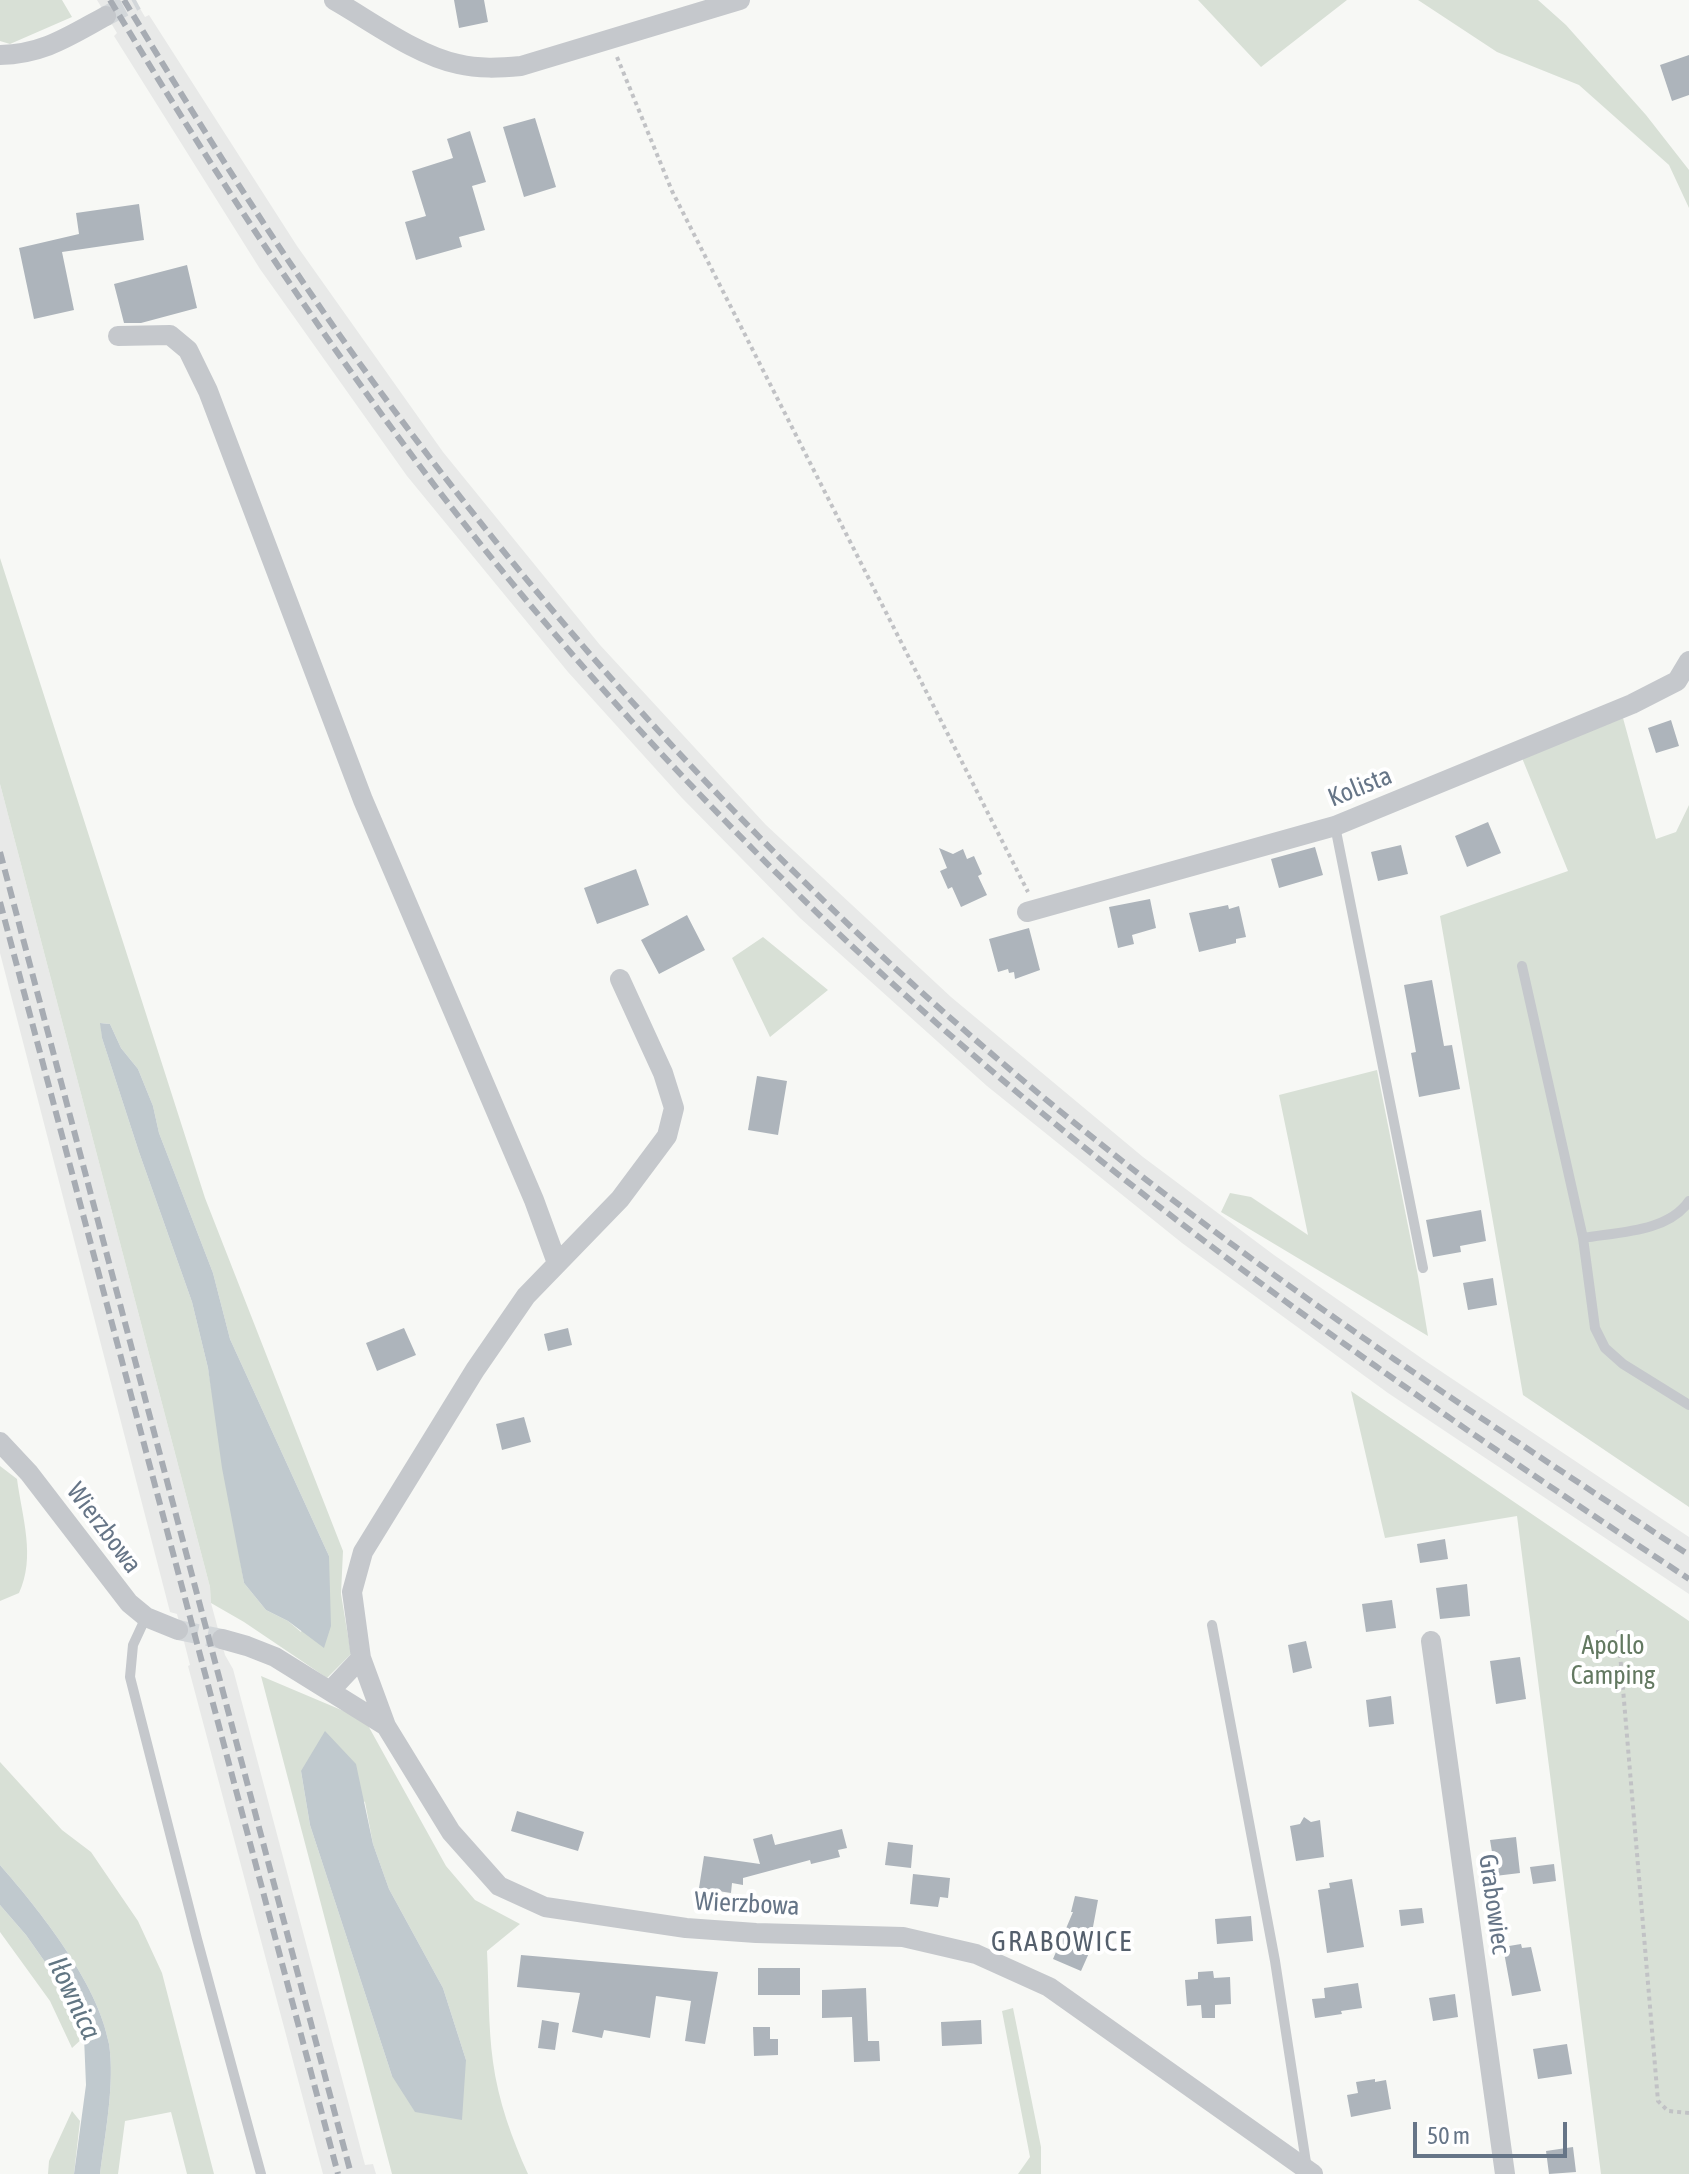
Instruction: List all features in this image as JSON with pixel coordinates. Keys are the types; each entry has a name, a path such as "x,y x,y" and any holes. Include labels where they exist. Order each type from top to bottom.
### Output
{"street":[{"path":"334,0 415,47 454,64 477,67 521,66 740,0"},
{"path":"0,55 25,54 51,45 106,16"},
{"path":"118,336 170,335 188,350 208,391 363,800 534,1200 557,1263"},
{"name":"Kolista","path":"1032,911 1335,826 1632,704 1677,681 1689,661"},
{"path":"386,1726 361,1658 352,1592 363,1552 475,1370 526,1296 620,1199 667,1136 674,1108 663,1073 620,979"},
{"name":"Wierzbowa","path":"0,1442 29,1473 129,1603 146,1617 178,1630"},
{"name":"Wierzbowa","path":"222,1639 275,1657 386,1726 451,1832 499,1886 545,1907 686,1928 903,1937 976,1954 1049,1987 1310,2172"},
{"name":"Grabowiec","path":"1431,1641 1505,2174"},
{"path":"330,1691 361,1658"}],"lane":[{"path":"1335,826 1423,1268"},
{"path":"1522,966 1583,1238 1595,1328 1605,1348 1623,1364 1689,1405"},
{"path":"1583,1238 1646,1227 1680,1215 1689,1201"},
{"path":"146,1617 133,1645 130,1677 261,2174"},
{"path":"1212,1625 1275,1961 1310,2172"}],"path":[{"path":"610,40 672,191 1032,911"},
{"path":"1618,1630 1658,2101 1668,2111 1689,2113"}],"shaded area":[{"path":"97,0 135,0 145,17 149,15 297,246 443,452 600,645 766,825 951,997 1143,1157 1274,1255 1427,1362 1689,1537 1689,1594 1388,1393 1182,1243 987,1086 800,918 682,798 568,672 407,476 260,269 114,36 117,33"},
{"path":"0,784 210,1587 211,1603 225,1655 233,1669 365,2165 373,2164 376,2174 323,2174 188,1666 177,1614 170,1612 0,953"}],"green space":[{"path":"0,0 62,0 72,17 10,44 0,41"},
{"path":"1198,0 1347,0 1261,67"},
{"path":"1418,0 1538,0 1566,25 1646,115 1689,170 1689,208 1669,165 1579,85 1497,52"},
{"path":"0,558 205,1198 343,1551 341,1594 351,1654 327,1678 211,1603 210,1587 0,784","holes":["101,1023 110,1024 121,1048 138,1069 153,1106 159,1133 213,1273 230,1339 329,1556 301,1632 266,1610 244,1583 208,1368 192,1302 102,1038"]},
{"path":"1623,718 1656,839 1676,832 1689,805 1689,1507 1523,1395 1440,916 1568,871 1522,758"},
{"path":"763,937 828,990 770,1037 732,958"},
{"path":"1377,1070 1428,1336 1221,1212 1230,1193 1251,1197 1308,1235 1279,1095"},
{"name":"Apollo Camping","path":"1351,1391 1689,1621 1689,2174 1601,2174 1517,1516 1385,1538"},
{"path":"0,1466 17,1479 27,1565 19,1593 0,1601"},
{"path":"261,1676 365,1720 446,1866 475,1900 520,1924 487,1951 495,2076 506,2119 528,2174 392,2174","holes":["301,1771 365,1802 373,1844 389,1889 443,1988 466,2060 392,2076 310,1825"]},
{"path":"0,1762 62,1830 91,1852 138,1921 162,1973 214,2174 187,2174 171,2112 125,2121 118,2174 100,2174 110,2092 109,2044 103,2021 80,1973 49,1926 0,1865"},
{"path":"0,1905 57,1979 84,2037 72,2048 50,2001 0,1932"},
{"path":"1013,2008 1041,2147 1041,2174 1018,2174 1030,2157 1002,2011"},
{"path":"72,2111 80,2121 74,2174 48,2174 49,2161"}],"water":[{"path":"100,1023 110,1024 121,1048 138,1069 213,1273 230,1339 329,1556 331,1626 324,1648 288,1621 266,1610 244,1583 222,1468 208,1368 192,1302 139,1152 102,1038"},
{"path":"325,1731 356,1764 373,1844 389,1889 443,1988 466,2060 462,2120 415,2112 392,2076 310,1825 301,1771"},
{"name":"Iłownica","path":"0,1865 65,1949 103,2021 109,2044 111,2075 100,2174 74,2174 86,2085 84,2037 57,1979 0,1905"}],"building":[{"path":"454,0 484,0 488,22 459,28"},
{"path":"1689,55 1689,95 1672,101 1660,65"},
{"path":"535,118 556,187 524,197 503,127"},
{"path":"470,131 486,182 472,186 485,230 459,237 462,247 416,260 405,222 426,216 412,171 453,158 447,139"},
{"path":"139,204 144,240 62,252 74,310 34,319 19,248 79,234 76,213"},
{"path":"187,265 197,308 141,323 124,323 114,284"},
{"path":"1671,720 1679,746 1656,753 1648,728"},
{"path":"1488,822 1501,853 1467,867 1455,836"},
{"path":"1401,845 1408,874 1378,881 1371,852"},
{"path":"1315,847 1323,875 1279,888 1271,859"},
{"path":"939,848 953,854 963,849 967,859 974,856 982,874 978,876 987,895 961,907 940,871 947,868"},
{"path":"636,869 649,905 597,924 584,888"},
{"path":"1150,899 1156,928 1132,935 1134,944 1118,948 1109,907"},
{"path":"1228,905 1229,909 1239,906 1246,937 1236,939 1236,943 1199,952 1189,913"},
{"path":"687,915 705,950 659,974 641,940"},
{"path":"1029,928 1040,970 1015,979 1014,972 1009,973 1008,969 998,972 989,939"},
{"path":"1432,980 1444,1046 1452,1045 1460,1089 1419,1097 1411,1053 1416,1052 1404,985"},
{"path":"757,1076 787,1081 778,1135 748,1130"},
{"path":"1481,1210 1486,1241 1460,1246 1461,1252 1433,1257 1426,1220"},
{"path":"1493,1278 1497,1305 1468,1310 1463,1283"},
{"path":"404,1328 416,1355 377,1371 366,1343"},
{"path":"568,1328 572,1345 548,1351 544,1334"},
{"path":"524,1417 531,1442 502,1450 496,1424"},
{"path":"1445,1539 1448,1559 1420,1563 1417,1544"},
{"path":"1467,1584 1470,1616 1440,1619 1436,1588"},
{"path":"1392,1600 1396,1628 1366,1632 1362,1604"},
{"path":"1306,1641 1312,1668 1293,1673 1288,1645"},
{"path":"1520,1657 1526,1699 1496,1704 1490,1661"},
{"path":"1391,1696 1394,1724 1369,1727 1366,1700"},
{"path":"517,1811 584,1832 578,1851 511,1831"},
{"path":"1304,1817 1311,1822 1320,1820 1324,1857 1296,1861 1290,1826 1300,1824"},
{"path":"842,1829 847,1848 838,1850 840,1857 811,1864 810,1860 743,1878 743,1885 732,1883 731,1893 699,1888 704,1856 760,1864 753,1839 772,1834 775,1845"},
{"path":"1516,1837 1520,1873 1495,1876 1489,1856 1492,1852 1490,1840"},
{"path":"888,1842 913,1845 911,1868 885,1865"},
{"path":"1554,1864 1556,1881 1533,1884 1530,1867"},
{"path":"913,1874 950,1878 948,1898 940,1897 938,1907 910,1904"},
{"path":"1352,1879 1364,1947 1327,1953 1318,1890 1330,1888 1329,1883"},
{"path":"1075,1896 1098,1900 1090,1943 1093,1944 1081,1971 1053,1959 1073,1912"},
{"path":"1422,1908 1424,1923 1401,1926 1399,1910"},
{"path":"1251,1916 1253,1941 1217,1944 1215,1919"},
{"path":"1521,1944 1522,1948 1531,1947 1541,1991 1512,1996 1503,1947"},
{"path":"521,1955 718,1972 705,2044 685,2041 691,2001 656,1996 650,2038 604,2030 602,2038 572,2032 580,1993 517,1987"},
{"path":"758,1968 800,1968 800,1995 758,1995"},
{"path":"1213,1971 1214,1978 1230,1977 1231,2004 1215,2005 1215,2018 1202,2018 1201,2005 1187,2006 1185,1980 1198,1979 1198,1972"},
{"path":"1358,1983 1362,2008 1315,2018 1312,1999 1325,1998 1324,1988"},
{"path":"866,1988 868,2041 879,2041 880,2061 854,2062 852,2017 822,2018 822,1990"},
{"path":"1455,1994 1458,2017 1433,2021 1429,1998"},
{"path":"542,2020 559,2023 555,2050 538,2048"},
{"path":"981,2020 982,2044 942,2046 941,2022"},
{"path":"753,2027 770,2027 770,2039 778,2039 778,2055 754,2056"},
{"path":"1567,2044 1572,2074 1538,2079 1533,2049"},
{"path":"1375,2079 1375,2082 1386,2080 1391,2109 1351,2117 1347,2095 1358,2093 1356,2082"},
{"path":"1573,2147 1576,2172 1549,2174 1546,2151"}],"tunnel":[{"path":"106,16 136,0"},
{"path":"178,1630 222,1639"}],"railway":[{"path":"110,0 267,249 350,371 438,490 570,652 759,855 910,999 1014,1090 1122,1178 1232,1262 1458,1424 1689,1579"},
{"path":"124,0 314,298 457,493 617,685 788,866 971,1036 1141,1175 1372,1344 1689,1555"},
{"path":"0,852 351,2174"},
{"path":"0,902 338,2174"}],"district":[{"name":"GRABOWICE","path":"1062,1942"}]}
